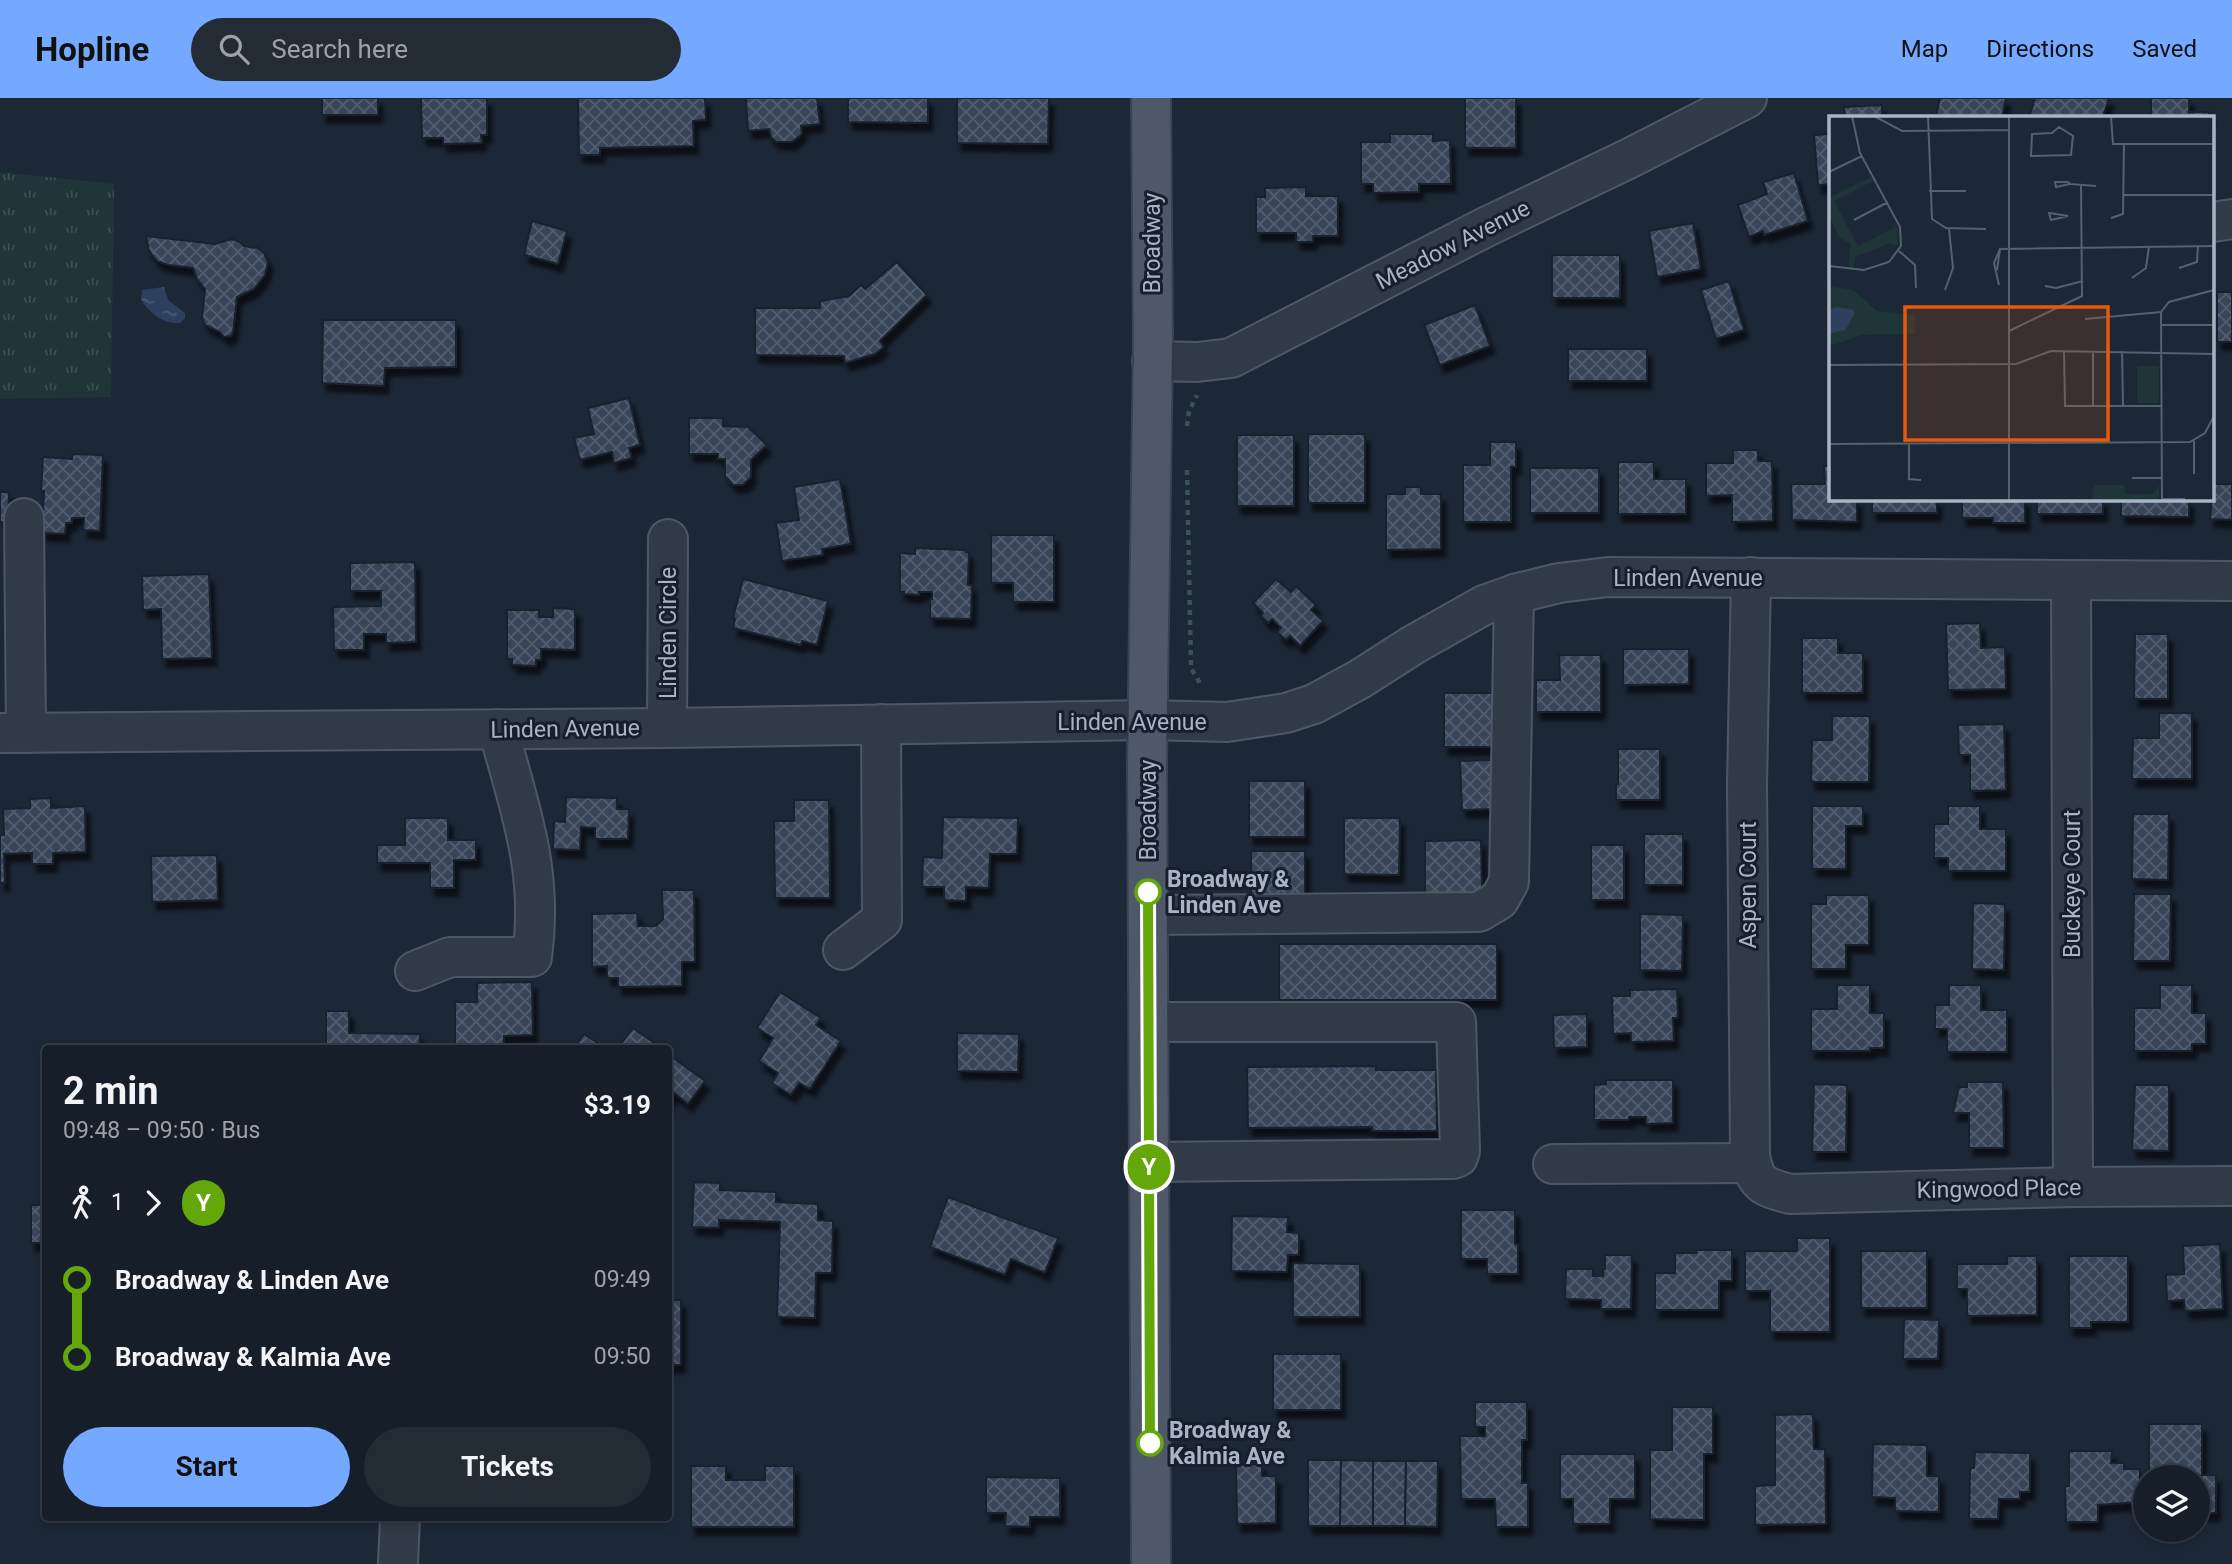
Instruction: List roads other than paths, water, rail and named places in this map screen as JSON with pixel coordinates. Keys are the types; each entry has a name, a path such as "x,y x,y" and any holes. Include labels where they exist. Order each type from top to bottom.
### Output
{"main road":[{"name":"Broadway","path":"1151,98 1152,361 1147,720 1151,1564"}],"street":[{"name":"Meadow Avenue","path":"1152,361 1197,362 1231,358 1746,98"},
{"path":"2214,222 2232,219"},
{"path":"13,733 23,518"},
{"name":"Linden Circle","path":"667,728 668,538"},
{"name":"Linden Avenue","path":"13,733 667,728 1147,720 1227,722 1286,713 1314,704 1484,605 1514,594 1559,583 1608,577 2232,581"},
{"name":"Aspen Court","path":"1751,577 1747,785 1759,1175"},
{"name":"Buckeye Court","path":"2071,581 2073,1187"},
{"path":"1148,915 1479,912 1499,900 1509,882 1514,594"},
{"path":"843,950 882,920 881,724"},
{"path":"415,971 450,957 532,957 536,930 536,892 528,835 498,729"},
{"path":"1149,1022 1456,1022 1460,1151 1458,1157 1453,1159 1149,1162"},
{"name":"Kingwood Place","path":"1553,1164 1759,1175 1790,1194 2232,1186"},
{"path":"398,1564 400,1521"}],"water":[{"path":"164,287 168,300 185,313 185,318 180,323 157,317 141,299 142,290"}],"place":[{"name":"Broadway & Linden Ave","path":"1148,892"},
{"name":"Broadway & Kalmia Ave","path":"1150,1443"}]}
